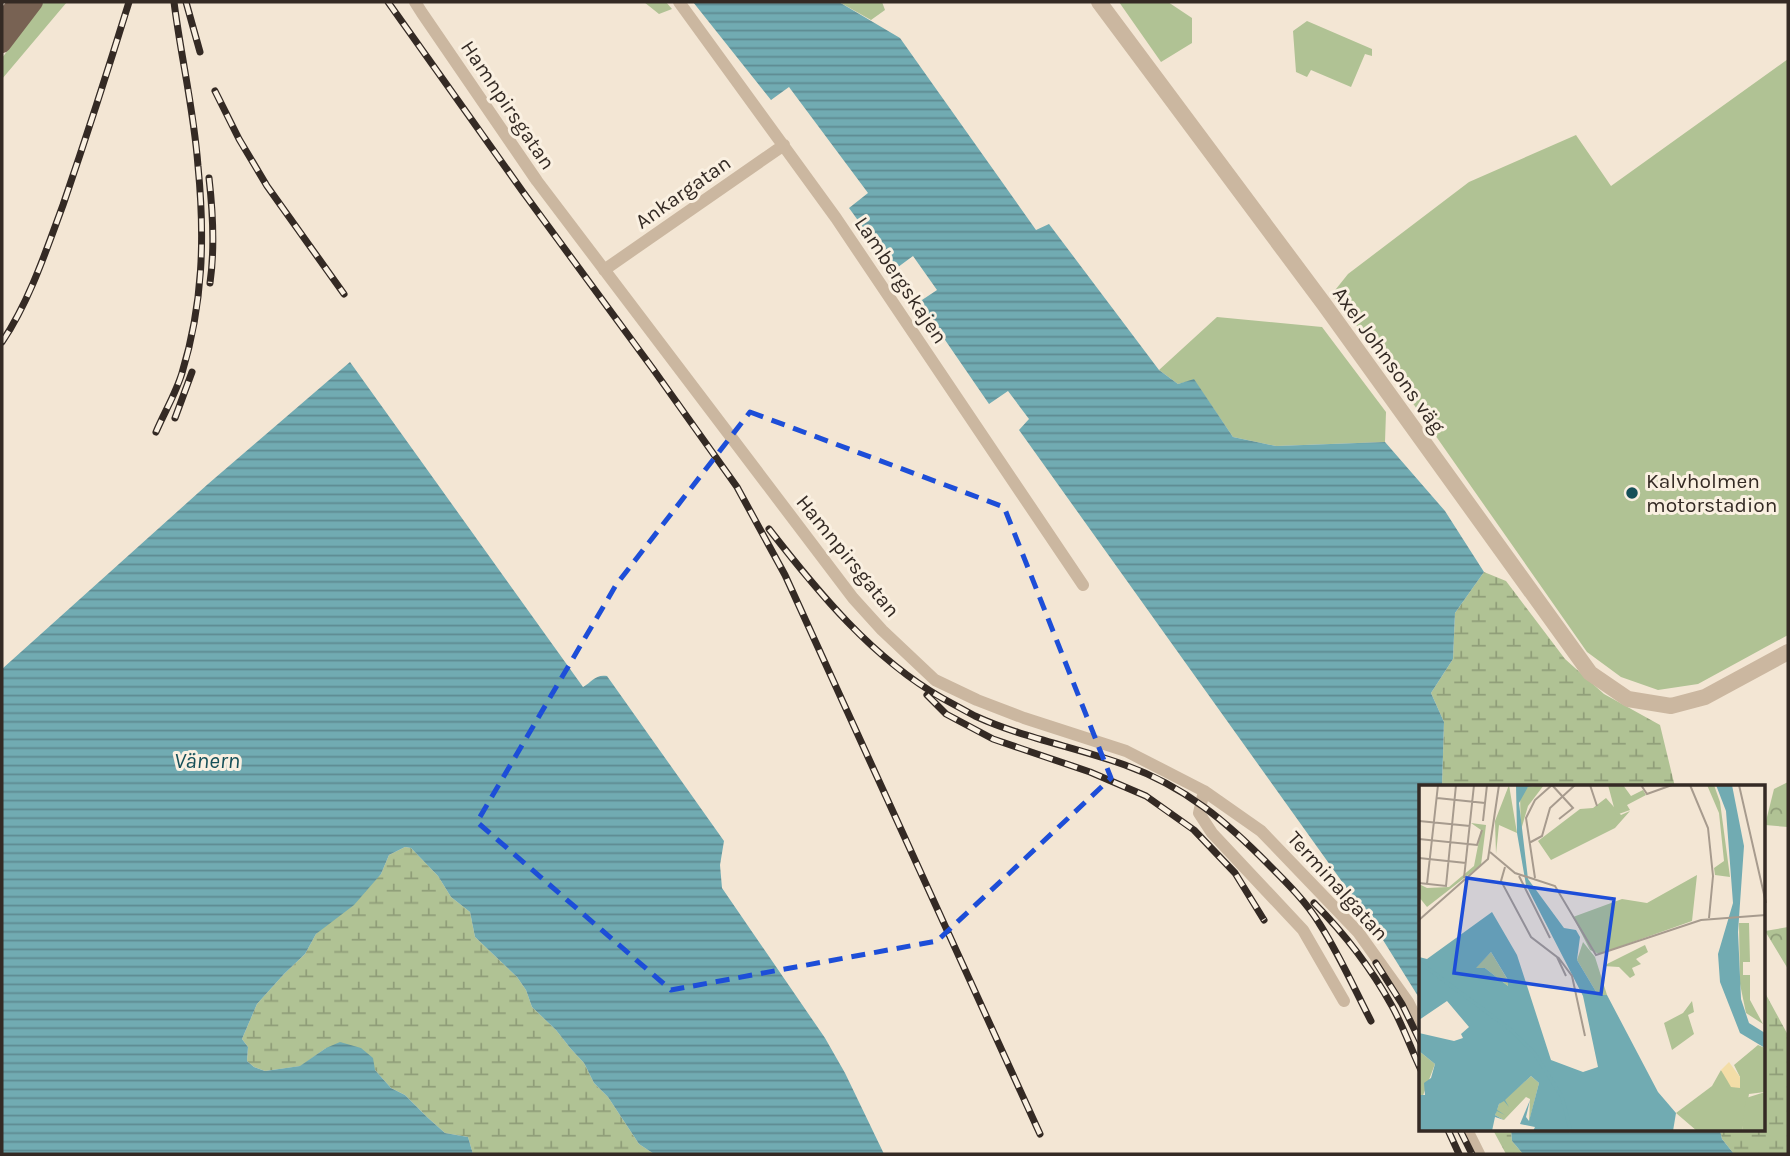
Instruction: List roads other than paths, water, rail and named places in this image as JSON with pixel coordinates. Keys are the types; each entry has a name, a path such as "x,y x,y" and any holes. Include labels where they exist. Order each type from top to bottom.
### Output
{"main road":[{"path":"2,21 18,2"},
{"path":"2,44 34,2"}],"street":[{"name":"Hamnpirsgatan","path":"415,2 537,181 853,598 882,630 935,680 1024,718 1126,751 1204,791"},
{"name":"Lambergskajen","path":"679,2 844,229 1083,584"},
{"name":"Axel Johnsons väg","path":"1099,2 1324,304 1590,673 1628,699 1671,706 1705,697 1788,652"},
{"name":"Ankargatan","path":"604,270 784,145"},
{"path":"1204,791 1199,813 1212,834 1303,930 1344,1002"},
{"name":"Terminalgatan","path":"1204,791 1261,831 1358,932 1408,1002 1419,1024"},
{"path":"1468,1132 1479,1154"}],"water":[{"path":"693,2 839,2 900,38 1036,230 1049,224 1159,370 1178,384 1194,379 1233,437 1276,446 1385,442 1445,511 1484,572 1455,613 1453,659 1431,693 1444,722 1442,785 1419,785 1419,998 1378,932 1019,430 1029,419 1008,391 989,404 919,302 937,290 913,256 894,270 849,208 868,193 789,87 771,100"},
{"name":"Vänern","path":"350,362 583,687 597,677 607,676 724,841 720,865 722,888 825,1038 884,1154 654,1154 639,1144 608,1097 594,1083 584,1063 532,1007 526,990 517,977 475,937 470,912 451,897 438,876 411,848 405,847 389,855 381,874 354,905 316,934 305,954 257,1004 242,1039 248,1047 247,1061 265,1071 300,1066 340,1042 361,1048 373,1058 375,1070 391,1088 405,1095 445,1133 468,1137 473,1154 2,1154 2,669 208,484"},
{"path":"1511,1132 1720,1132 1722,1139 1734,1154 1523,1154 1512,1141"}],"railway":[{"path":"2,342 29,293 50,240 129,2"},
{"path":"156,432 182,373 189,347 198,296 202,245 196,145 174,2"},
{"path":"186,2 200,52"},
{"path":"388,2 737,487 785,575 1040,1134"},
{"path":"215,91 267,186 344,294"},
{"path":"209,178 213,230 210,283"},
{"path":"175,418 192,372"},
{"path":"769,529 827,600 869,644 916,682 993,724 1147,774 1186,795 1222,821 1271,867 1309,908 1333,947 1371,1021"},
{"path":"927,695 946,714 993,739 1090,772 1146,796 1194,830 1235,873 1264,920"},
{"path":"1314,903 1336,926 1375,978 1396,1014 1419,1066"},
{"path":"1376,963 1402,1004 1419,1039"},
{"path":"1449,1132 1459,1154"},
{"path":"1461,1132 1472,1154"}],"place":[{"name":"Kalvholmen motorstadion","path":"1632,493"}]}
